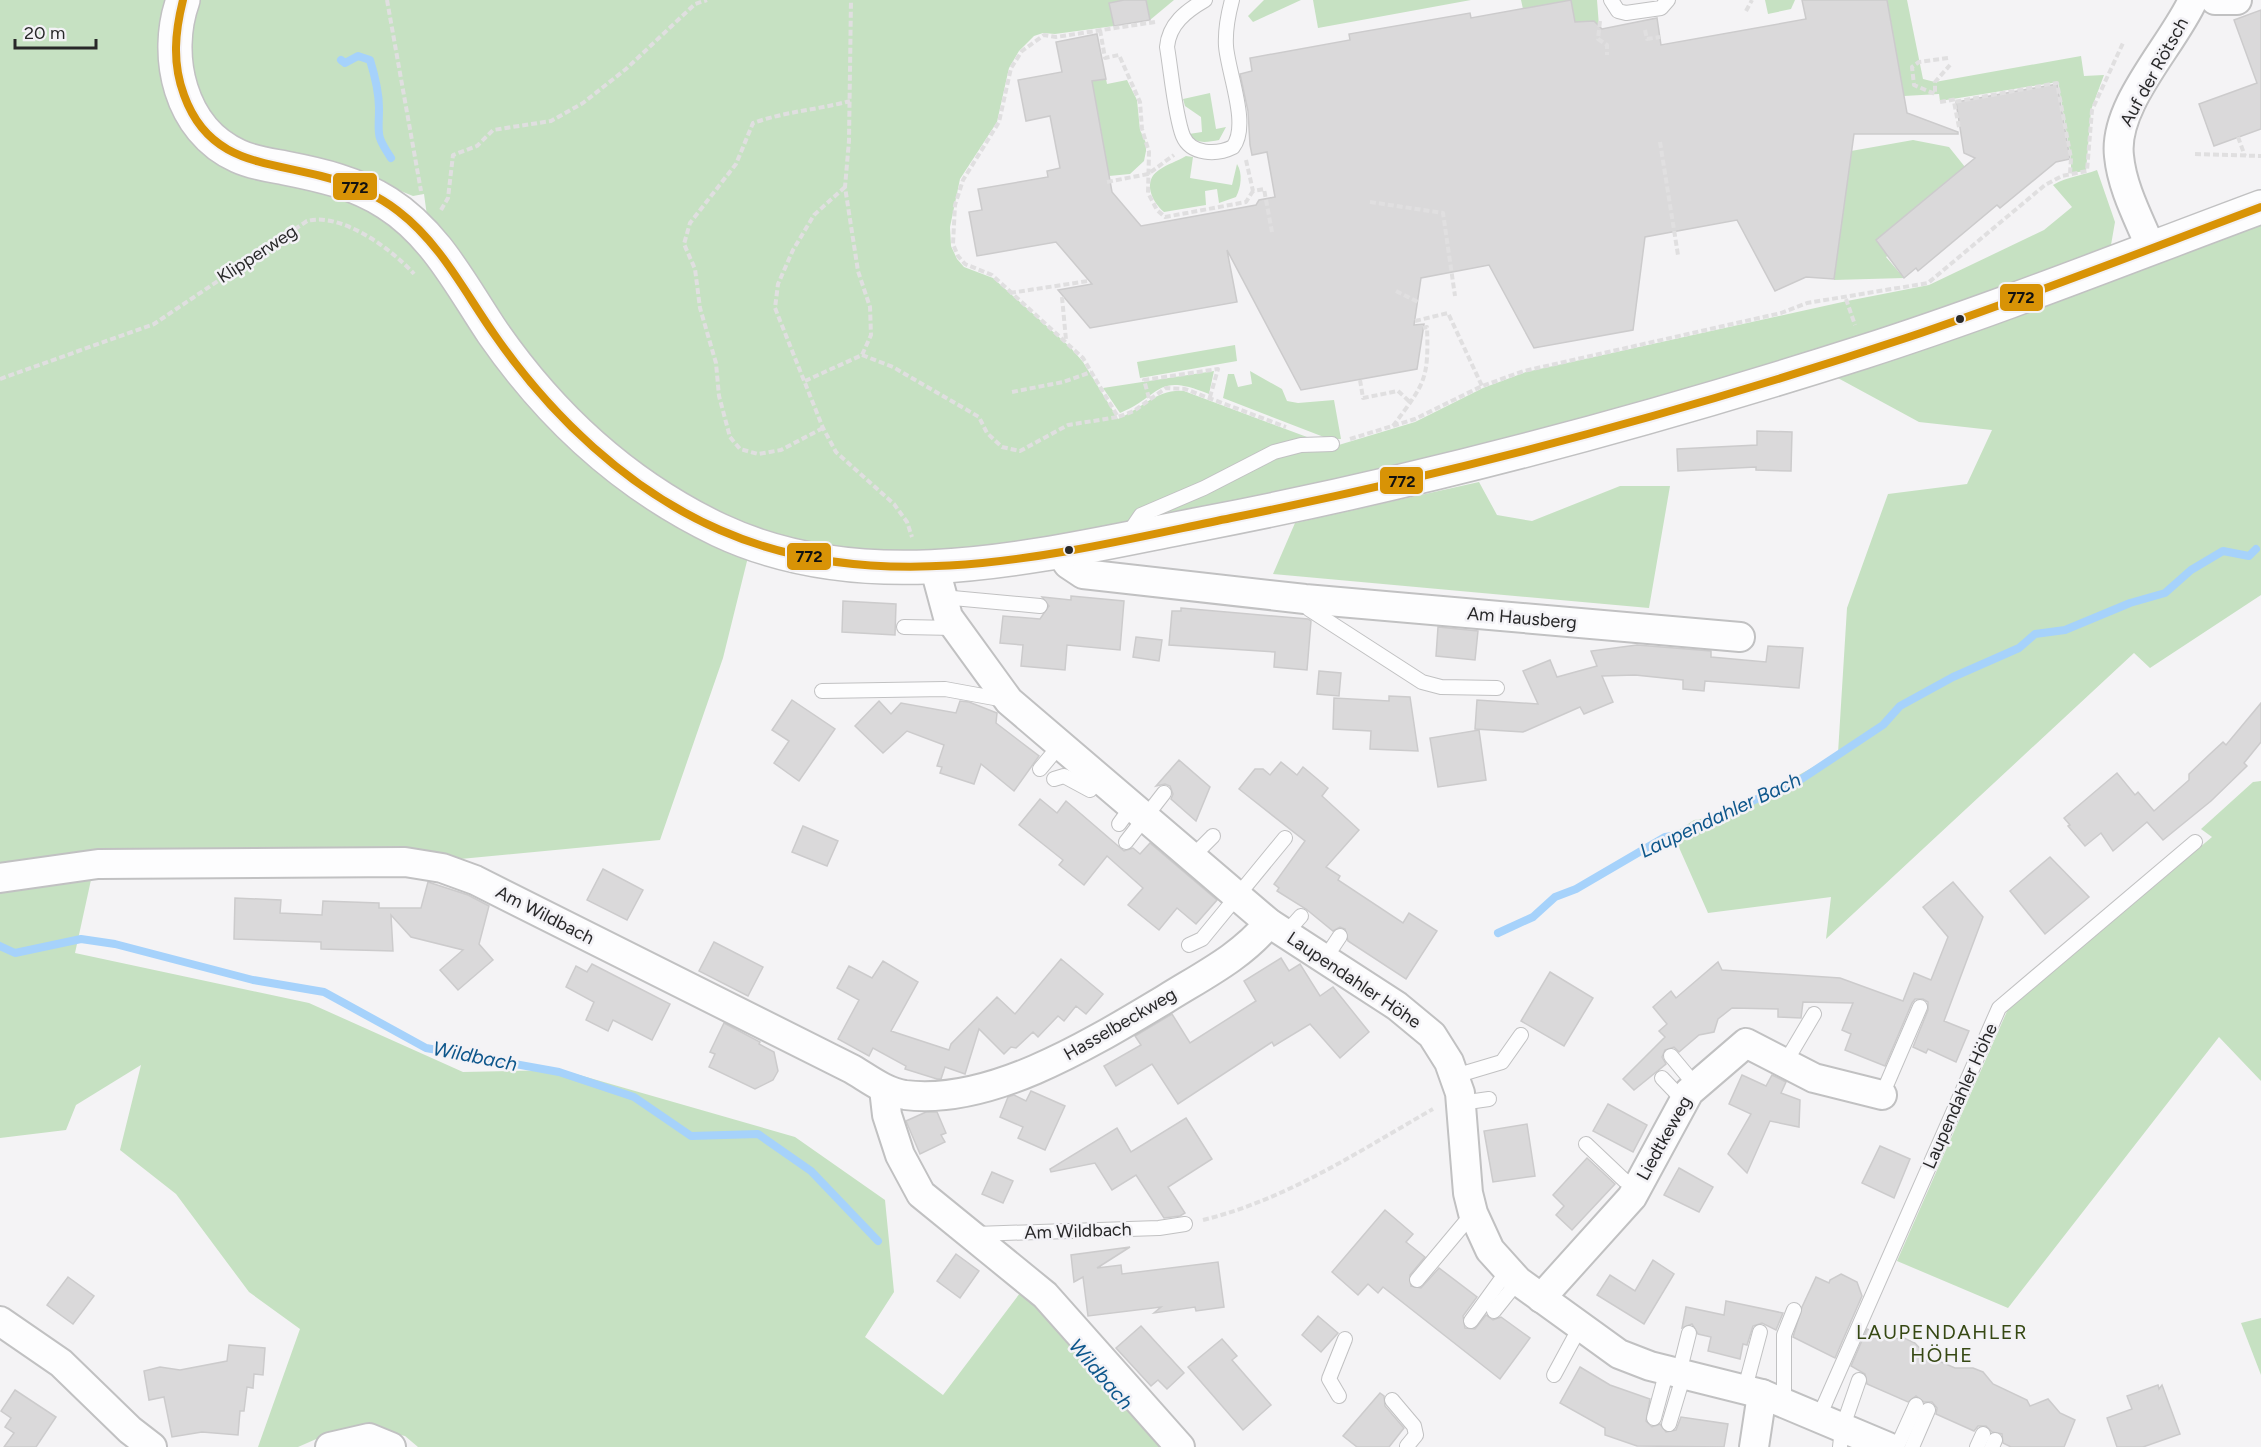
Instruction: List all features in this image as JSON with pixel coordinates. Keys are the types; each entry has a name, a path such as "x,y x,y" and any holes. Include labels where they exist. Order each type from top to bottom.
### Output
{"main road":[{"path":"183,0 175,29 173,52 177,77 184,99 209,136 226,150 249,161 324,176 366,190 393,206 426,234 493,333 541,396 592,449 630,478 719,530 786,554 829,564 929,566 1001,560 1126,538 1398,482 1646,418 1864,352 2261,207"}],"street":[{"name":"Auf der Rötsch","path":"2151,248 2120,165 2120,133 2134,100 2193,0"},
{"path":"2215,0 2237,0"},
{"name":"Am Hausberg","path":"1059,551 1068,564 1083,574 1305,598 1740,637"},
{"name":"Laupendahler Höhe","path":"929,566 954,628 1009,701 1099,778 1132,816 1192,857 1238,897 1285,924 1324,960 1417,1021 1442,1048 1458,1091 1468,1193 1473,1213 1490,1250 1513,1276 1619,1354 1764,1395 1841,1435 1888,1447"},
{"name":"Am Wildbach","path":"0,878 99,864 405,862 442,868 475,880 852,1069 884,1089"},
{"name":"Hasselbeckweg","path":"884,1089 907,1095 955,1094 977,1090 1066,1057 1285,924"},
{"name":"Liedtkeweg","path":"1541,1298 1632,1197 1690,1094 1746,1043 1814,1078 1882,1095"},
{"path":"884,1089 886,1115 900,1155 921,1194 1045,1296 1180,1447"},
{"path":"0,1321 61,1363 130,1430 152,1447"},
{"path":"1754,1447 1764,1395"},
{"path":"330,1447 369,1438 392,1447"}],"lane":[{"path":"1205,0 1192,7 1173,26 1167,47 1183,136 1188,144 1207,152 1218,152 1233,147 1238,141 1240,125 1227,50 1228,18 1232,0"},
{"path":"1611,0 1618,11 1626,13 1661,8 1668,0"},
{"path":"1126,538 1140,515 1204,488 1274,452 1301,445 1332,444"},
{"path":"942,597 1040,606"},
{"path":"1305,598 1309,609 1422,682 1441,687 1497,688"},
{"path":"904,627 954,628"},
{"path":"822,690 945,689 1009,701"},
{"path":"1040,769 1060,745"},
{"path":"1054,779 1064,776 1090,790 1099,778"},
{"path":"1126,842 1132,816 1164,794"},
{"path":"1192,857 1213,836"},
{"path":"1189,945 1202,939 1285,838"},
{"name":"Laupendahler Höhe","path":"1841,1435 1999,1008 2195,842"},
{"path":"1324,960 1340,936"},
{"path":"1882,1095 1920,1007"},
{"path":"1785,1063 1814,1014"},
{"path":"1458,1091 1502,1062 1521,1035"},
{"path":"1671,1056 1690,1094"},
{"path":"1662,1078 1690,1094"},
{"path":"1458,1091 1489,1099"},
{"path":"1586,1144 1624,1180 1638,1187"},
{"path":"1417,1280 1473,1213"},
{"name":"Am Wildbach","path":"970,1234 1159,1228 1185,1224"},
{"path":"1494,1311 1513,1276"},
{"path":"1471,1321 1513,1276"},
{"path":"1764,1395 1794,1310"},
{"path":"1554,1374 1580,1327"},
{"path":"1760,1332 1764,1395"},
{"path":"1669,1424 1677,1372 1689,1333"},
{"path":"1339,1396 1329,1379 1345,1339"},
{"path":"1654,1418 1677,1372"},
{"path":"1841,1435 1859,1380"},
{"path":"1392,1400 1414,1426 1416,1435 1407,1446"},
{"path":"1897,1447 1922,1407 1912,1447"},
{"path":"1977,1447 1990,1440"}],"path":[{"path":"387,0 426,234"},
{"path":"426,234 448,198 453,155 477,146 493,130 550,121 583,103 626,69 695,4 707,0"},
{"path":"805,381 862,355 871,335 870,307 858,271 845,187 850,101 851,0"},
{"path":"1746,11 1752,0"},
{"path":"1118,417 1083,358 1009,293 992,275 965,264 958,256 952,225 963,180 999,122 1011,68 1022,51 1044,35 1056,37 1167,20 1173,26"},
{"path":"1600,27 1598,39 1608,45 1607,55"},
{"path":"1100,30 1105,58 1119,55 1140,102 1142,129 1148,141 1151,201 1165,217 1246,202 1253,191 1249,162 1233,147"},
{"path":"1647,39 1660,37"},
{"path":"1948,58 1919,63 1912,67 1914,85 1935,94 1935,82 1950,66"},
{"path":"1959,127 1954,102 2057,82 2071,159 2070,174"},
{"path":"1940,102 1964,98 1964,101"},
{"path":"823,428 781,450 758,453 740,449 730,437 719,396 716,363 700,308 695,269 684,244 690,223 736,164 753,123 783,112 825,108 850,101"},
{"path":"2238,137 2244,156"},
{"path":"1660,142 1678,255"},
{"path":"1107,182 1148,174 1188,144"},
{"path":"2195,154 2261,156"},
{"path":"1332,444 1392,427 1439,409 1482,386 1565,360 1781,313 1807,303 1846,299 1928,283 2045,185 2070,174 2080,174"},
{"path":"845,187 814,216 793,250 778,284 775,308 823,428 836,452 894,504 907,522 929,566"},
{"path":"1253,191 1264,189 1272,232"},
{"path":"1370,202 1443,213 1455,296"},
{"name":"Klipperweg","path":"0,379 154,324 307,220 330,219 354,228 417,276"},
{"path":"1009,293 1088,281"},
{"path":"1396,291 1418,302"},
{"path":"1062,297 1066,341"},
{"path":"1846,299 1850,310"},
{"path":"1415,321 1448,313 1482,386"},
{"path":"1392,427 1421,387 1428,369 1427,327 1423,328"},
{"path":"862,355 893,367 979,417 987,433 1002,447 1020,451 1068,426 1118,417 1134,411 1149,398 1166,388 1185,389 1210,397 1289,428"},
{"path":"1149,398 1144,380 1218,369 1210,397"},
{"path":"1012,392 1063,382 1091,372"},
{"path":"1360,380 1363,398 1398,391 1410,402"},
{"path":"1185,1224 1242,1210 1290,1191 1458,1091"}],"green space":[{"path":"0,0 168,0 172,109 318,187 393,218 489,343 749,553 723,658 660,840 450,860 96,857 75,953 309,1003 463,1072 562,1070 795,1137 885,1200 894,1292 865,1337 943,1395 1023,1289 1161,1447 418,1447 405,1436 369,1428 330,1433 298,1447 258,1447 300,1329 249,1292 176,1194 120,1150 141,1065 76,1105 66,1130 0,1138"},
{"path":"200,0 1124,0 1109,3 1114,26 1055,34 1043,33 1034,36 1019,51 1009,68 997,122 960,179 950,227 951,246 964,267 993,278 1070,347 1083,362 1118,419 1157,396 1174,391 1184,391 1307,437 1278,448 1132,524 1082,534 933,552 863,551 796,543 695,503 636,466 556,394 428,223 424,194 413,196 366,177 250,148 219,129 192,86 190,21"},
{"path":"1146,0 1174,0 1150,20"},
{"path":"1264,0 1301,0 1253,22 1248,16"},
{"path":"1313,0 1471,0 1318,28"},
{"path":"1521,0 1571,0 1523,9"},
{"path":"1571,0 1597,0 1599,26 1580,50"},
{"path":"1765,0 1795,0 1791,9 1768,14"},
{"path":"1887,0 1907,0 1923,79 1935,82 2081,56 2084,76 2104,75 2091,110 2086,171 2071,173 2071,158 2058,82 1940,101 1939,94 1904,96"},
{"path":"1106,79 1107,84 1127,80 1137,100 1140,130 1146,143 1146,151 1144,161 1130,174 1109,176 1076,84"},
{"path":"1210,93 1216,129 1226,127 1219,140 1206,142 1195,140 1189,134 1202,132 1201,117 1185,106 1183,99"},
{"path":"1913,140 1949,147 1965,167 1876,240 1889,255 1886,257 1904,278 1834,280 1851,151"},
{"path":"1186,156 1193,157 1190,178 1232,185 1237,164 1241,180 1236,197 1219,203 1217,189 1205,191 1206,205 1164,212 1153,197 1151,180 1159,170"},
{"path":"2097,170 2115,222 2111,245 1951,308 1786,360 1396,469 1225,505 1143,516 1258,463 1300,450 1332,447 1415,422 1483,388 1526,372 1929,285 2044,230 2072,207 2053,185"},
{"path":"2261,219 2261,595 2150,668 2134,653 1826,939 1831,897 1708,913 1673,834 1694,820 1728,815 1838,753 1847,608 1888,494 1967,484 1992,430 1919,422 1836,377"},
{"path":"1235,345 1237,361 1140,378 1137,362"},
{"path":"1214,371 1209,394 1178,385 1168,386 1160,388 1120,413 1103,388"},
{"path":"1250,371 1282,389 1287,401 1298,403 1334,400 1341,439 1329,439 1223,398 1228,374 1234,374 1238,387 1252,384"},
{"path":"1479,482 1497,515 1532,521 1620,486 1670,486 1649,608 1273,574 1295,523"},
{"path":"2261,781 2261,1081 2219,1037 2008,1308 1897,1261 2008,1009 2212,837 2201,829 2253,782"},
{"path":"2261,1318 2261,1375 2241,1323"}],"building":[{"path":"1146,0 1150,20 1114,26 1109,3"},
{"path":"1571,0 1575,22 1594,21 1602,29 1657,18 1661,45 1806,19 1802,0 1887,0 1907,113 1958,132 1958,134 1854,134 1834,279 1806,277 1775,291 1737,220 1645,237 1633,330 1534,348 1489,265 1421,278 1414,325 1424,324 1417,369 1301,390 1227,250 1237,302 1090,328 1058,290 1092,284 1056,242 977,256 969,212 982,210 978,189 1048,177 1047,171 1060,168 1050,116 1026,121 1018,80 1062,72 1056,42 1097,34 1106,79 1092,81 1112,192 1141,226 1256,205 1259,200 1275,197 1267,152 1252,155 1250,145 1248,111 1240,74 1252,71 1250,58 1350,40 1349,34 1470,13 1471,18"},
{"path":"2261,10 2261,129 2214,146 2199,104 2257,83 2234,20"},
{"path":"2057,84 2070,159 2056,162 2000,208 1997,205 1918,271 1916,268 1904,278 1876,240 1975,158 1964,153 1956,102"},
{"path":"1757,431 1792,432 1791,471 1756,470 1756,467 1678,471 1677,449 1757,445"},
{"path":"1071,596 1124,601 1120,650 1067,645 1065,670 1021,666 1023,645 1000,643 1003,616 1040,619 1049,606 1042,597 1071,600"},
{"path":"843,601 896,604 895,635 842,632"},
{"path":"1181,608 1308,619 1311,621 1307,670 1274,667 1275,652 1169,645 1172,611 1181,611"},
{"path":"1438,627 1478,631 1475,660 1436,656"},
{"path":"1136,637 1162,640 1159,661 1133,657"},
{"path":"1637,645 1711,651 1711,657 1766,662 1768,646 1803,648 1799,688 1705,681 1704,691 1683,689 1683,680 1635,675 1602,676 1613,702 1584,714 1580,707 1523,732 1475,729 1477,700 1538,704 1523,671 1550,660 1557,677 1597,666 1591,651"},
{"path":"1319,671 1341,673 1339,696 1317,694"},
{"path":"1389,696 1410,697 1418,751 1370,749 1371,731 1333,729 1334,698 1389,701"},
{"path":"792,700 835,729 799,781 774,763 789,741 772,730"},
{"path":"879,701 891,714 901,703 956,713 960,701 969,702 997,713 996,723 1039,756 1014,791 981,764 974,784 940,773 942,767 937,766 944,745 907,731 883,753 855,726"},
{"path":"2261,703 2261,742 2244,763 2247,766 2211,801 2163,840 2147,822 2113,851 2101,833 2085,846 2068,826 2070,825 2064,818 2117,773 2135,795 2138,792 2154,811 2189,780 2189,774 2223,742 2226,745"},
{"path":"1479,730 1486,780 1438,787 1430,738"},
{"path":"1179,760 1210,787 1196,821 1171,799 1173,794 1170,786 1165,784 1156,786"},
{"path":"1281,762 1297,775 1303,767 1328,788 1322,796 1359,830 1326,867 1340,876 1338,880 1403,923 1409,913 1437,931 1406,979 1348,941 1345,929 1340,927 1333,931 1306,909 1277,891 1279,888 1274,884 1305,841 1239,789 1255,769 1263,769 1270,775"},
{"path":"1040,799 1057,813 1066,801 1124,851 1133,848 1140,854 1150,843 1217,900 1196,924 1177,908 1159,930 1128,905 1143,888 1107,856 1084,885 1059,865 1063,860 1019,825"},
{"path":"803,826 838,841 827,866 792,852"},
{"path":"2050,857 2089,897 2045,934 2010,891"},
{"path":"603,869 643,890 627,920 587,900"},
{"path":"428,882 468,895 489,906 479,944 493,960 458,990 440,970 463,950 411,937 391,915 393,951 321,949 321,942 234,939 235,898 281,900 280,913 322,915 323,901 379,903 379,908 421,908"},
{"path":"1953,882 1983,917 1944,1021 1969,1031 1956,1062 1928,1049 1926,1053 1913,1047 1928,1010 1928,1002 1923,999 1915,999 1912,1003 1885,1066 1845,1050 1851,1034 1842,1030 1853,1003 1803,1002 1801,1018 1778,1017 1778,1009 1732,1008 1718,1019 1714,1032 1699,1035 1679,1052 1674,1047 1665,1050 1662,1057 1666,1064 1634,1090 1623,1079 1665,1037 1659,1031 1667,1024 1653,1007 1671,991 1676,998 1718,962 1722,970 1840,978 1903,1001 1914,973 1931,980 1948,937 1923,907"},
{"path":"714,942 763,967 748,996 699,971"},
{"path":"1281,958 1289,971 1300,964 1320,996 1333,987 1369,1032 1340,1058 1310,1024 1274,1046 1272,1042 1178,1104 1152,1064 1116,1086 1104,1066 1141,1045 1135,1036 1172,1014 1190,1043 1256,1001 1244,981"},
{"path":"1061,959 1103,994 1086,1014 1076,1006 1064,1021 1058,1016 1038,1037 1033,1032 1016,1048 1011,1047 1004,1054 979,1029 965,1074 945,1067 941,1079 937,1079 905,1069 906,1066 873,1048 869,1056 838,1039 859,1000 837,988 849,966 872,978 883,961 918,982 891,1031 949,1050 951,1044 997,997 1015,1014"},
{"path":"592,964 670,1004 652,1040 613,1020 608,1031 586,1020 594,1002 566,987 576,966 587,972"},
{"path":"1550,972 1593,998 1564,1046 1521,1021"},
{"path":"724,1023 774,1052 778,1071 773,1080 755,1089 709,1067 715,1054 710,1052"},
{"path":"1742,1075 1766,1086 1772,1075 1786,1082 1781,1093 1800,1100 1799,1127 1770,1121 1747,1173 1728,1154 1751,1114 1729,1104"},
{"path":"1031,1091 1065,1106 1045,1150 1018,1138 1023,1127 1000,1117 1008,1097 1014,1095 1026,1101"},
{"path":"1608,1104 1647,1125 1633,1152 1593,1131"},
{"path":"926,1112 937,1112 946,1133 941,1135 945,1142 920,1154 906,1121"},
{"path":"1186,1118 1212,1159 1168,1187 1185,1213 1180,1216 1164,1218 1136,1175 1112,1190 1095,1163 1051,1172 1050,1169 1117,1128 1131,1152"},
{"path":"1527,1124 1535,1176 1493,1182 1484,1131"},
{"path":"1880,1146 1910,1159 1894,1198 1862,1183"},
{"path":"1587,1158 1615,1184 1572,1230 1556,1215 1564,1206 1553,1195"},
{"path":"1679,1168 1713,1187 1699,1212 1664,1195"},
{"path":"992,1172 1013,1181 1003,1203 982,1194"},
{"path":"1385,1210 1413,1234 1406,1242 1425,1257 1410,1275 1411,1286 1421,1288 1439,1268 1477,1297 1463,1316 1465,1328 1475,1329 1486,1315 1493,1320 1501,1317 1530,1338 1500,1379 1383,1287 1378,1293 1368,1284 1358,1295 1332,1272"},
{"path":"1130,1247 1097,1268 1121,1265 1122,1274 1218,1262 1224,1307 1196,1311 1195,1307 1154,1313 1161,1307 1088,1316 1083,1277 1074,1282 1071,1255"},
{"path":"956,1254 979,1271 960,1298 937,1281"},
{"path":"1653,1260 1674,1274 1644,1324 1597,1295 1610,1275 1635,1291"},
{"path":"1841,1274 1857,1282 1862,1296 1835,1358 1793,1337 1802,1307 1816,1277 1829,1283"},
{"path":"68,1277 94,1296 73,1324 47,1305"},
{"path":"1726,1301 1783,1313 1776,1330 1762,1323 1753,1326 1747,1345 1743,1344 1740,1359 1708,1351 1711,1337 1698,1334 1692,1324 1682,1328 1686,1307 1724,1315"},
{"path":"1318,1316 1338,1333 1321,1352 1302,1335"},
{"path":"1141,1326 1184,1373 1167,1389 1158,1380 1151,1386 1116,1348"},
{"path":"1867,1329 1889,1339 1904,1338 1915,1343 1927,1356 1955,1368 1973,1368 1983,1372 1993,1384 2027,1400 2030,1406 2048,1399 2060,1413 2075,1420 2064,1447 2011,1447 2003,1443 2002,1434 1992,1432 1986,1426 1978,1426 1974,1431 1936,1414 1937,1408 1932,1402 1924,1402 1916,1396 1908,1402 1867,1384 1865,1374 1851,1366"},
{"path":"1222,1339 1237,1356 1232,1360 1271,1405 1243,1430 1188,1367"},
{"path":"229,1345 265,1348 263,1375 254,1374 253,1388 247,1387 244,1411 240,1411 238,1435 202,1432 172,1437 164,1397 149,1400 144,1371 160,1367 180,1370 227,1361"},
{"path":"1580,1367 1610,1385 1650,1399 1646,1421 1652,1427 1660,1424 1666,1432 1676,1430 1681,1417 1728,1424 1724,1447 1637,1446 1605,1435 1605,1428 1560,1403"},
{"path":"2158,1385 2159,1389 2162,1385 2180,1434 2143,1447 2117,1447 2107,1418 2132,1409 2127,1396"},
{"path":"15,1390 56,1417 36,1447 4,1447 14,1433 5,1427 11,1418 1,1411"},
{"path":"1380,1393 1384,1396 1385,1406 1404,1428 1389,1447 1357,1447 1343,1436"}],"waterway":[{"path":"341,60 345,63 358,56 370,60 378,96 379,134 391,158"},
{"name":"Laupendahler Bach","path":"1498,933 1533,917 1555,897 1576,889 1665,837 1686,834 1771,792 1788,788 1883,725 1900,706 1953,677 2019,648 2035,634 2065,630 2130,603 2165,593 2191,570 2223,551 2249,556 2256,549"},
{"name":"Wildbach","path":"0,946 15,953 81,939 115,944 253,980 324,992 426,1048 559,1072 634,1097 691,1136 758,1134 811,1171 878,1241"}],"transit line":[{"name":"772","path":"183,0 176,48 180,83 194,117 207,134 222,146 239,155 352,185 398,211 439,253 494,334 540,393 594,447 654,494 720,530 782,552 845,563 910,567 974,564 1039,556 1317,500 1488,460 1657,415 1909,337 2261,207"}],"district":[{"name":"LAUPENDAHLER HÖHE","path":"1942,1344"}]}
